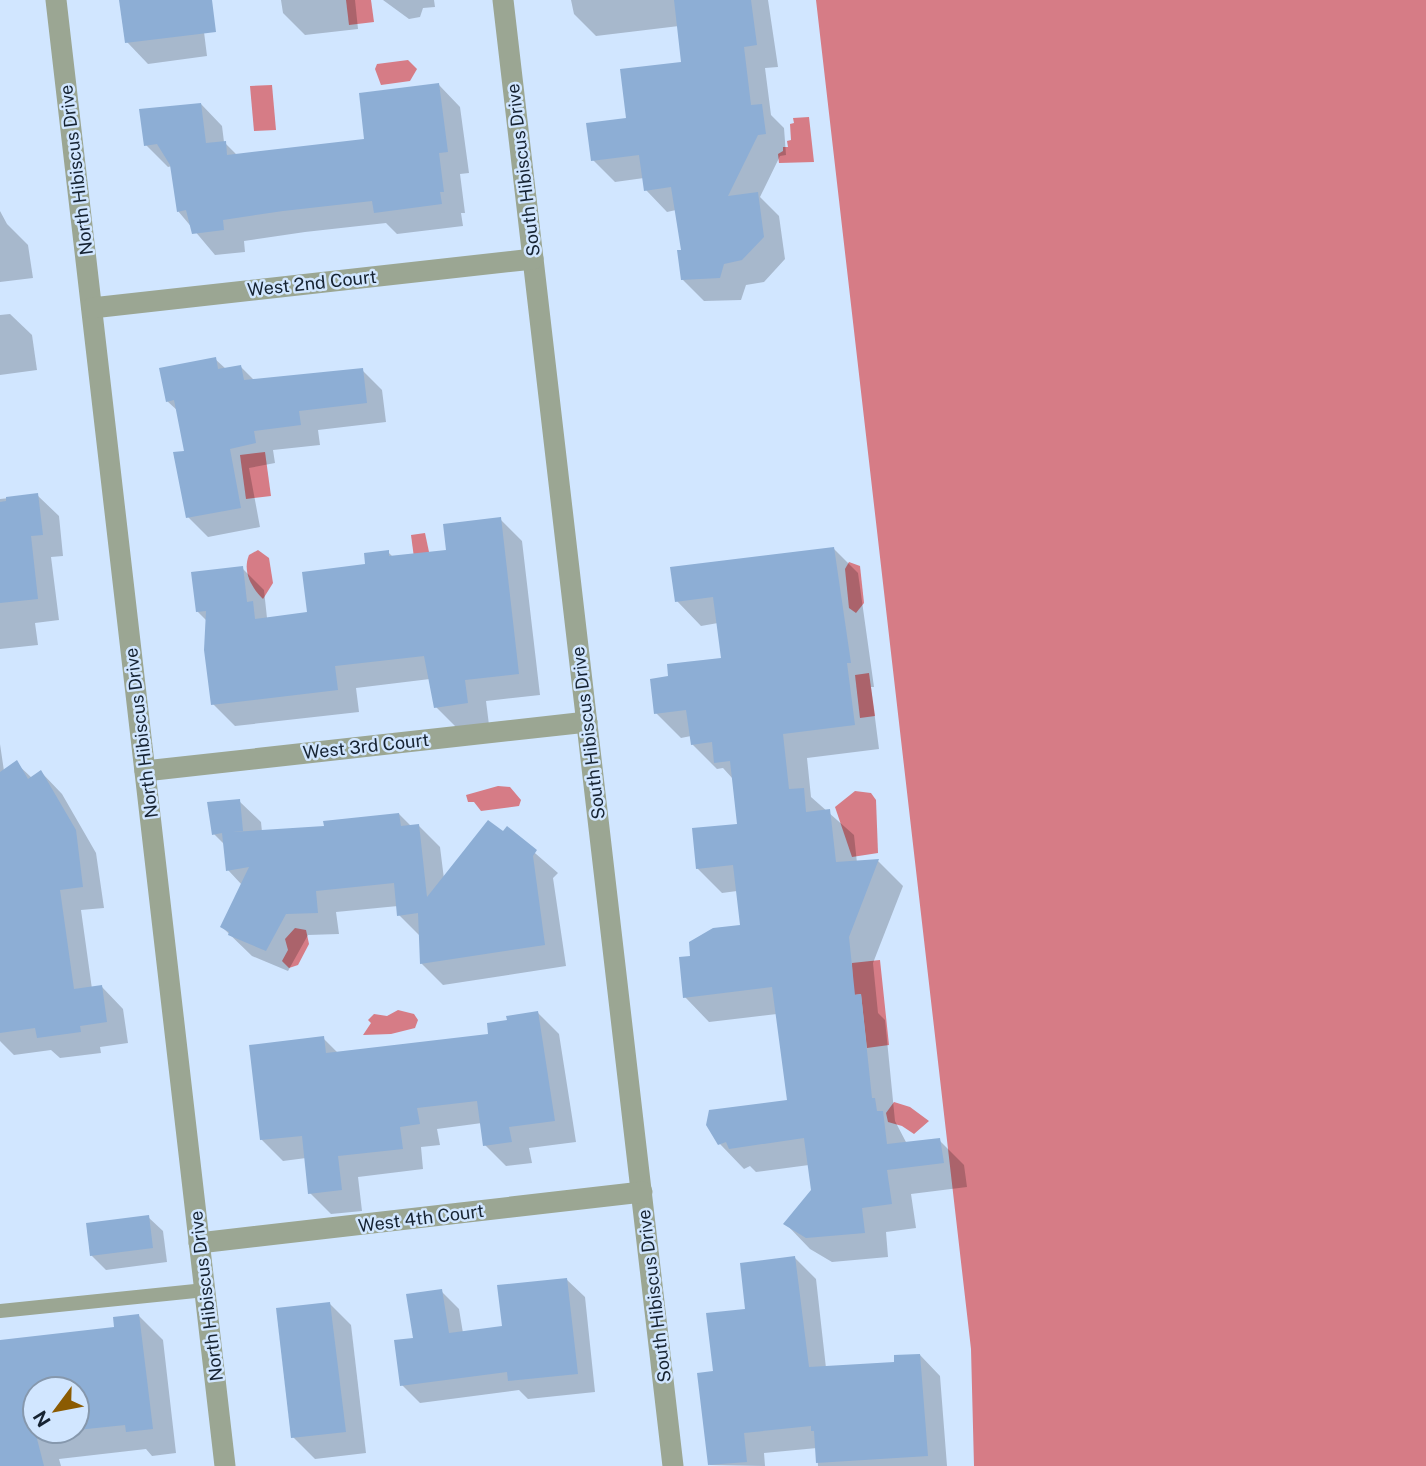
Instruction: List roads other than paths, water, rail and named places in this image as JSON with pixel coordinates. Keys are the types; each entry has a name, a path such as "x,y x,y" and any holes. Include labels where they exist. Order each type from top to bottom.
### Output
{"street":[{"name":"North Hibiscus Drive","path":"56,0 225,1466"},
{"name":"South Hibiscus Drive","path":"503,0 673,1466"},
{"name":"West 2nd Court","path":"92,307 533,258"},
{"name":"West 3rd Court","path":"145,771 587,722"},
{"name":"West 4th Court","path":"200,1243 642,1192"}],"lane":[{"path":"0,1311 205,1290"}]}
